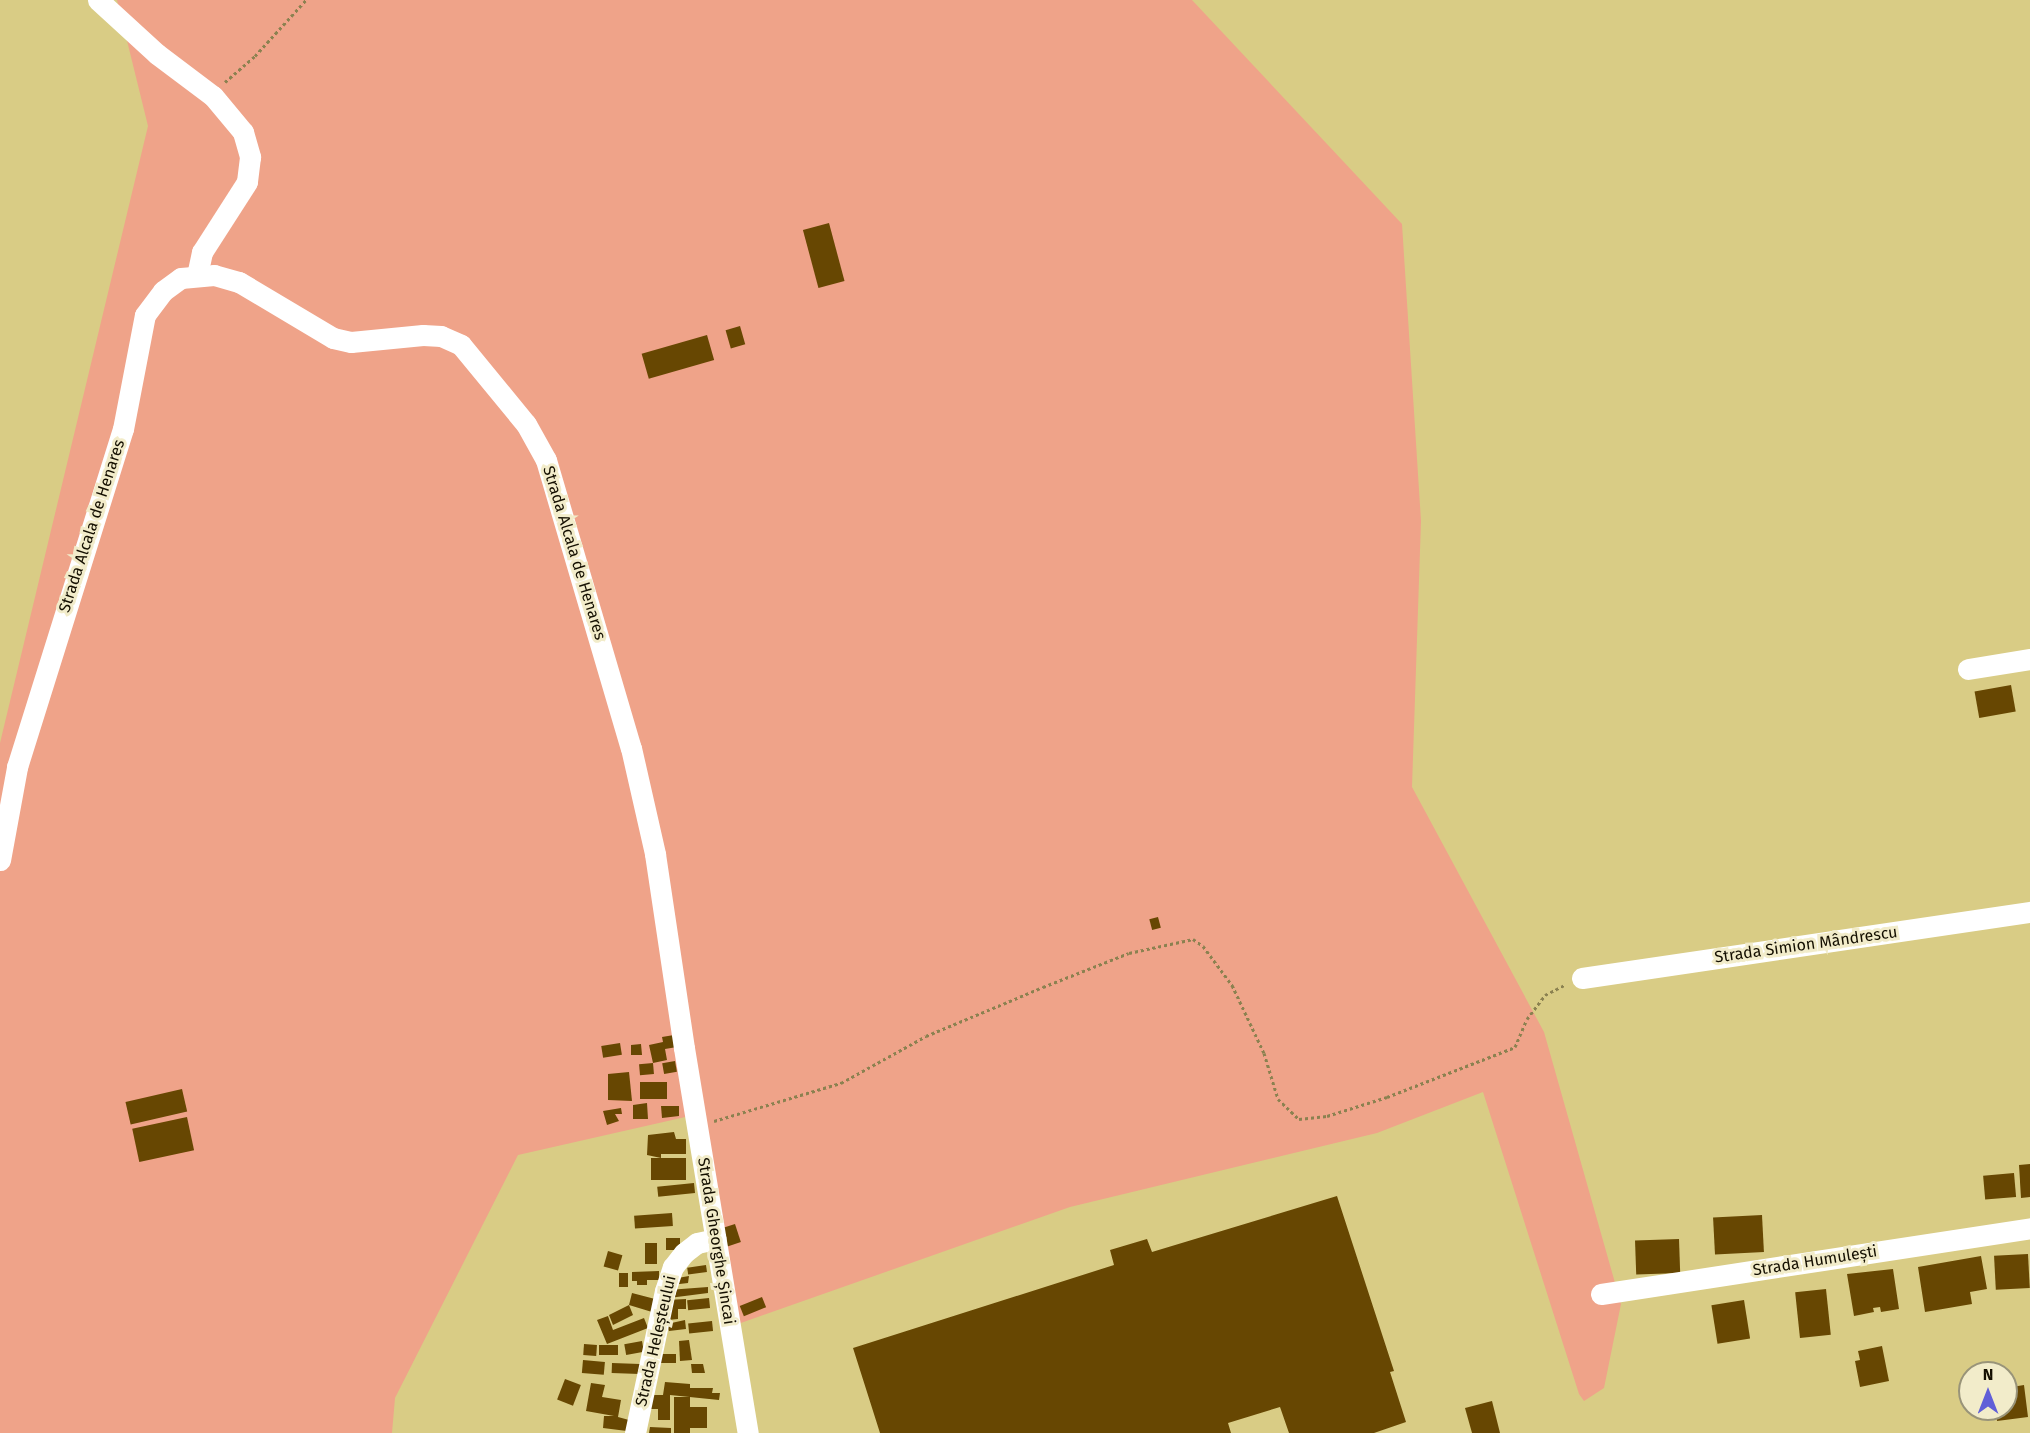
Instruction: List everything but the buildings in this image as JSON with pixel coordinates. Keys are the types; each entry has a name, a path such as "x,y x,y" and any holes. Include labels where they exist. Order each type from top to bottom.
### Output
{"street":[{"path":"98,0 158,54 213,96 243,132 250,157 247,182 202,252 197,274"},
{"name":"Strada Alcala de Henares","path":"0,860 17,767 123,429 145,315 163,291 181,278 197,274 214,275 239,282 333,338 351,342 423,335 441,336 461,345 526,424 546,460 631,748 655,854 684,1048"},
{"path":"1968,669 2030,659"},
{"name":"Strada Simion Mândrescu","path":"1582,978 2030,912"},
{"name":"Strada Gheorghe Șincai","path":"684,1048 748,1433"},
{"name":"Strada Humulești","path":"1601,1294 2030,1228"},
{"name":"Strada Heleșteului","path":"635,1433 665,1291 673,1267 684,1253 697,1243 716,1239"}],"path":[{"path":"213,96 255,56 306,0"},
{"path":"698,1126 842,1083 926,1036 1043,987 1129,953 1194,939 1203,946 1232,985 1264,1053 1278,1099 1299,1119 1327,1116 1387,1097 1515,1047 1527,1019 1545,995 1582,978"}],"shaded area":[{"path":"117,0 1192,0 1402,224 1421,521 1412,787 1544,1032 1621,1304 1604,1388 1584,1401 1579,1394 1483,1092 1377,1133 1070,1207 738,1324 703,1113 518,1155 395,1398 392,1433 0,1433 0,743 148,126"}]}
